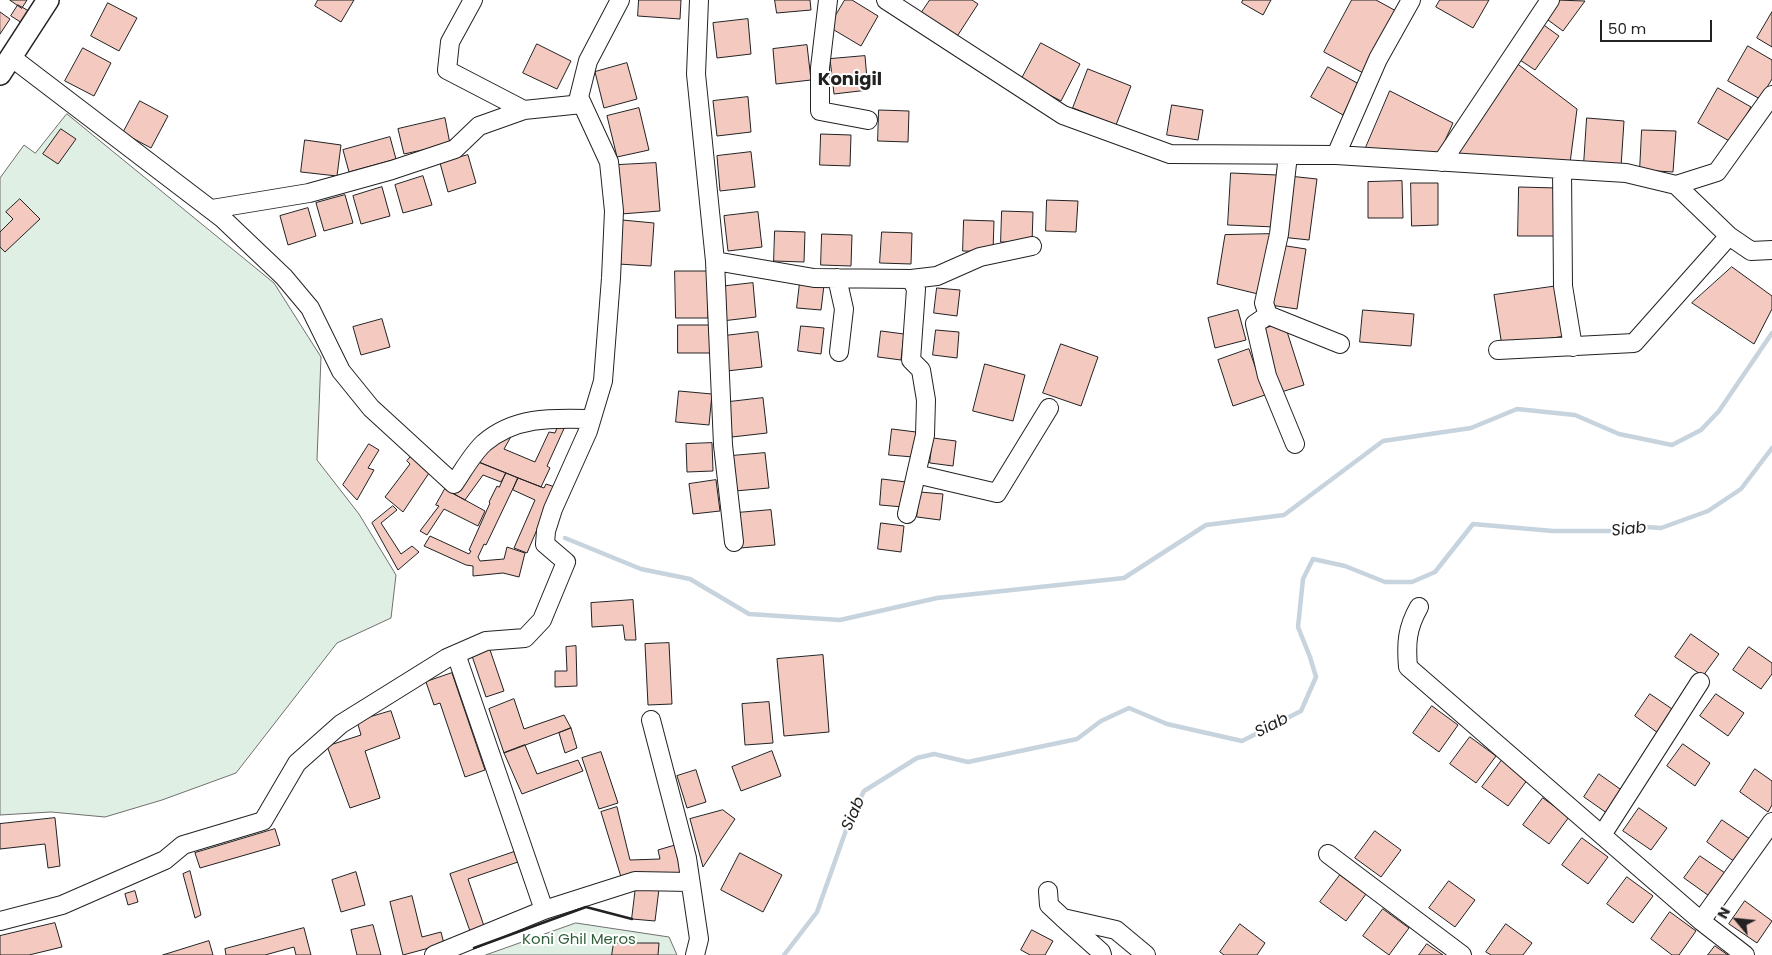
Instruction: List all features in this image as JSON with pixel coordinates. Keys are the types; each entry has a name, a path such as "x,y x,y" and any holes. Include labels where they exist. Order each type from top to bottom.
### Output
{"main road":[{"path":"5,65 48,0"}],"street":[{"path":"473,0 450,42 447,70 524,110"},
{"path":"0,921 62,905 165,860 182,846 264,821 298,763 341,724 438,663 486,640 525,638 542,620 566,562 545,544 546,530 553,508 588,431 603,381 614,211 609,162 579,97 588,61 620,0"},
{"path":"699,0 696,74 715,261 723,445 734,542"},
{"path":"828,0 820,68 820,112 868,120"},
{"path":"886,0 1063,115 1170,154 1336,155 1626,173 1676,185 1729,236 1751,251 1772,250"},
{"path":"1336,155 1378,59 1410,0"},
{"path":"1442,162 1550,0"},
{"path":"5,65 212,209 222,218 284,277 310,308 341,372 371,408 454,484 483,444 500,431 542,418 591,419"},
{"path":"1676,185 1717,172 1772,95"},
{"path":"212,209 309,193 392,170 455,149 479,126 524,110 582,104"},
{"path":"1288,155 1279,234 1264,303 1268,315 1340,344"},
{"path":"1562,170 1563,286 1573,347"},
{"path":"1498,350 1634,343 1729,236"},
{"path":"715,261 814,278 911,279 937,276 980,258 1032,246"},
{"path":"837,278 844,308 839,352"},
{"path":"907,514 925,435 926,400 921,370 911,360 916,289 911,279"},
{"path":"1268,315 1255,324 1267,376 1295,444"},
{"path":"916,474 998,493 1049,408"},
{"path":"1419,607 1413,618 1406,640 1408,667 1701,922 1745,955"},
{"path":"456,654 544,910"},
{"path":"1602,835 1700,682"},
{"path":"651,720 687,858 699,939 695,955"},
{"path":"1701,922 1772,822"},
{"path":"1328,854 1462,955"},
{"path":"434,955 544,910 635,881 690,882"},
{"path":"1048,891 1049,905 1102,955"},
{"path":"1062,918 1116,930 1146,955"}],"green space":[{"path":"67,114 274,283 321,357 317,460 359,514 396,575 391,618 337,643 236,773 162,800 105,817 51,812 0,815 0,178 24,145 35,153"},
{"name":"Koni Ghil Meros","path":"576,923 669,937 677,955 486,955"}],"building":[{"path":"10,0 27,0 22,8"},
{"path":"318,0 354,0 341,22 315,6"},
{"path":"639,0 681,0 680,19 638,16"},
{"path":"775,0 810,0 811,10 777,13"},
{"path":"845,0 852,0 878,16 861,46 829,27"},
{"path":"930,0 972,0 978,4 956,38 920,15"},
{"path":"1243,0 1271,0 1263,15 1242,3"},
{"path":"1352,0 1376,0 1398,12 1365,74 1324,52"},
{"path":"1440,0 1489,0 1473,28 1436,7"},
{"path":"1557,0 1585,1 1563,31 1544,17"},
{"path":"108,3 137,18 119,51 91,36"},
{"path":"18,5 29,11 22,23 11,16"},
{"path":"0,12 10,19 0,34"},
{"path":"1772,12 1772,47 1757,38"},
{"path":"748,19 751,54 717,58 713,23"},
{"path":"1541,23 1559,36 1535,70 1517,58"},
{"path":"1041,43 1080,64 1061,101 1021,80"},
{"path":"537,44 571,61 557,89 523,73"},
{"path":"807,45 811,80 776,84 773,49"},
{"path":"1748,46 1772,60 1772,79 1760,99 1728,81"},
{"path":"83,48 111,63 94,96 65,81"},
{"path":"865,56 868,90 834,94 830,59"},
{"path":"1515,62 1577,109 1570,163 1451,155"},
{"path":"627,63 637,99 604,108 595,72"},
{"path":"1328,67 1359,84 1343,115 1311,97"},
{"path":"1088,69 1131,86 1116,125 1073,108"},
{"path":"1718,88 1751,107 1731,142 1698,123"},
{"path":"1390,91 1453,123 1438,156 1364,152"},
{"path":"748,97 751,132 717,136 713,101"},
{"path":"140,101 168,116 151,148 123,133"},
{"path":"1172,105 1203,110 1198,140 1167,135"},
{"path":"639,108 649,150 617,157 607,116"},
{"path":"879,110 909,111 908,142 878,141"},
{"path":"445,118 450,144 404,154 398,129"},
{"path":"1587,118 1624,121 1621,167 1584,164"},
{"path":"61,129 76,139 58,164 43,154"},
{"path":"1642,130 1676,131 1673,172 1640,170"},
{"path":"821,134 851,135 850,166 820,165"},
{"path":"390,137 396,159 349,172 343,150"},
{"path":"305,140 341,145 337,176 301,172"},
{"path":"751,152 755,187 720,191 717,156"},
{"path":"468,155 476,183 448,192 440,163"},
{"path":"656,163 660,211 621,214 618,165"},
{"path":"1231,173 1277,175 1275,227 1228,225"},
{"path":"423,176 432,205 403,213 395,185"},
{"path":"1289,176 1317,179 1309,240 1281,237"},
{"path":"1402,181 1403,218 1368,218 1368,182"},
{"path":"1411,183 1438,183 1438,225 1412,226"},
{"path":"382,187 390,216 361,224 353,196"},
{"path":"1519,187 1557,188 1557,236 1518,236"},
{"path":"345,195 353,223 324,231 316,203"},
{"path":"20,199 40,219 5,252 0,247 0,232 13,219 6,212"},
{"path":"1047,200 1078,201 1076,232 1046,231"},
{"path":"308,208 316,236 288,245 280,216"},
{"path":"1002,211 1033,212 1032,243 1001,242"},
{"path":"758,212 762,247 728,251 724,216"},
{"path":"622,220 654,223 651,266 618,264"},
{"path":"964,220 994,221 993,252 963,251"},
{"path":"775,231 805,232 804,262 774,261"},
{"path":"882,232 912,233 911,264 880,263"},
{"path":"822,234 852,235 851,266 821,265"},
{"path":"1272,234 1258,294 1217,284 1225,235"},
{"path":"1280,245 1306,249 1297,309 1270,305"},
{"path":"1732,267 1772,296 1772,309 1754,344 1692,303"},
{"path":"675,271 708,271 708,318 676,318"},
{"path":"800,282 824,285 821,310 797,308"},
{"path":"753,283 756,317 722,321 718,287"},
{"path":"1558,286 1565,336 1502,346 1494,295"},
{"path":"937,288 960,290 957,316 934,313"},
{"path":"1238,310 1246,340 1215,348 1208,318"},
{"path":"1363,310 1414,314 1411,346 1360,342"},
{"path":"382,319 390,347 361,355 353,327"},
{"path":"1284,322 1304,385 1278,393 1258,331"},
{"path":"678,325 711,325 711,353 678,353"},
{"path":"801,326 824,328 821,354 798,351"},
{"path":"936,330 959,332 957,358 933,355"},
{"path":"881,331 904,334 901,360 878,357"},
{"path":"758,332 762,367 727,371 724,336"},
{"path":"1061,344 1098,357 1081,406 1043,393"},
{"path":"1249,349 1265,395 1233,406 1218,360"},
{"path":"985,364 1025,375 1013,421 973,411"},
{"path":"679,391 712,394 709,425 676,422"},
{"path":"763,398 767,433 732,437 729,402"},
{"path":"567,422 547,466 550,468 541,487 476,461 504,431 513,433 504,449 535,462 549,432 555,433 559,423"},
{"path":"892,429 916,432 913,457 889,455"},
{"path":"933,438 956,441 953,466 930,463"},
{"path":"712,443 713,471 687,472 686,444"},
{"path":"369,444 379,450 368,468 374,470 357,500 343,485"},
{"path":"416,451 433,467 403,512 385,497 410,464 407,461"},
{"path":"765,453 769,488 735,491 731,456"},
{"path":"476,461 506,473 501,482 483,475 465,500 452,493"},
{"path":"506,473 518,478 486,545 484,544 478,557 480,561 504,559 507,547 525,553 519,577 503,573 473,576 473,566 466,565 424,546 430,536 469,554 489,502"},
{"path":"518,478 544,488 546,484 555,487 527,553 514,548 535,500 513,490"},
{"path":"882,479 906,482 903,507 880,505"},
{"path":"716,480 720,511 693,514 689,484"},
{"path":"445,489 485,511 478,526 444,509 427,535 420,531 439,506 436,505"},
{"path":"920,492 943,494 940,520 917,517"},
{"path":"393,506 397,510 381,523 401,554 412,546 419,552 398,570 372,523"},
{"path":"771,510 775,545 740,548 736,513"},
{"path":"881,523 904,526 901,552 878,549"},
{"path":"633,600 636,640 625,640 623,625 592,627 591,603"},
{"path":"1691,634 1719,654 1703,676 1675,657"},
{"path":"669,643 672,704 648,705 645,644"},
{"path":"576,646 577,686 555,687 555,671 567,671 566,647"},
{"path":"489,647 504,691 486,697 471,653"},
{"path":"1749,647 1772,663 1772,674 1761,689 1733,670"},
{"path":"823,655 829,732 784,736 777,659"},
{"path":"452,673 485,770 465,777 440,703 434,705 426,682"},
{"path":"1650,694 1678,713 1662,736 1635,716"},
{"path":"1716,694 1744,713 1728,736 1700,716"},
{"path":"514,699 524,729 564,715 571,728 504,753 489,709"},
{"path":"769,702 773,743 745,745 742,704"},
{"path":"1432,706 1458,725 1439,752 1413,733"},
{"path":"391,711 400,738 365,751 380,798 350,808 327,746 361,735 357,721"},
{"path":"571,728 577,748 565,753 559,733"},
{"path":"1470,737 1496,756 1476,783 1450,764"},
{"path":"1683,744 1710,763 1695,786 1667,766"},
{"path":"525,745 537,774 578,760 583,771 522,794 504,753"},
{"path":"772,751 781,776 741,791 732,767"},
{"path":"601,752 618,803 599,809 582,758"},
{"path":"1502,760 1528,779 1508,806 1482,787"},
{"path":"1755,769 1772,781 1772,805 1768,812 1740,792"},
{"path":"696,770 706,802 687,808 677,776"},
{"path":"1599,774 1627,794 1611,816 1584,797"},
{"path":"1543,798 1569,817 1549,844 1523,825"},
{"path":"617,807 630,860 660,859 658,850 675,845 678,860 681,859 682,876 621,877 601,812"},
{"path":"1639,808 1667,828 1651,850 1623,831"},
{"path":"723,810 735,819 703,867 690,819"},
{"path":"55,818 60,866 48,868 45,844 0,849 0,824"},
{"path":"1722,820 1750,839 1735,862 1707,842"},
{"path":"275,829 280,845 200,868 195,853"},
{"path":"1375,831 1401,850 1381,877 1355,858"},
{"path":"1582,838 1608,857 1588,884 1562,865"},
{"path":"514,852 518,862 468,879 485,929 471,934 450,874"},
{"path":"740,853 782,875 763,912 721,890"},
{"path":"1700,856 1728,875 1712,898 1684,878"},
{"path":"190,871 201,915 195,918 183,874"},
{"path":"356,872 365,905 341,912 332,880"},
{"path":"1340,875 1366,894 1346,921 1320,902"},
{"path":"1627,877 1653,896 1633,923 1607,904"},
{"path":"1449,881 1475,900 1455,927 1429,908"},
{"path":"636,886 659,889 655,921 632,919"},
{"path":"135,891 138,902 128,905 125,894"},
{"path":"412,896 422,937 441,932 444,944 403,955 390,902"},
{"path":"1745,901 1772,921 1757,943 1729,924"},
{"path":"1383,909 1409,928 1389,955 1363,936"},
{"path":"1670,912 1696,931 1679,955 1672,955 1651,939"},
{"path":"55,923 62,947 29,955 0,955 0,936"},
{"path":"1240,924 1265,943 1257,955 1224,955 1220,952"},
{"path":"1506,924 1532,943 1523,955 1491,955 1486,952"},
{"path":"373,925 381,955 357,955 351,930"},
{"path":"304,928 311,955 296,955 294,947 265,955 226,955 225,949"},
{"path":"1032,930 1053,941 1045,955 1030,955 1021,950"},
{"path":"209,941 213,955 163,955"},
{"path":"614,943 659,943 658,955 612,955"},
{"path":"1427,944 1443,955 1419,955"},
{"path":"1715,946 1728,955 1708,955"}],"waterway":[{"path":"565,538 641,569 690,579 749,614 840,620 937,598 1124,578 1206,525 1284,515 1383,441 1471,428 1517,409 1575,415 1619,434 1672,445 1701,430 1719,411 1772,333"},
{"name":"Siab","path":"784,955 817,912 850,819 864,791 917,758 934,754 968,762 1077,739 1101,721 1129,708 1167,724 1242,741 1301,711 1316,677 1298,627 1303,579 1313,559 1345,566 1385,582 1412,582 1435,572 1473,524 1553,531 1621,531 1632,533 1647,527 1661,528 1708,511 1741,489 1772,448"}],"wall":[{"path":"474,948 586,907 632,919"}],"district":[{"name":"Konigil","path":"850,80"}]}
